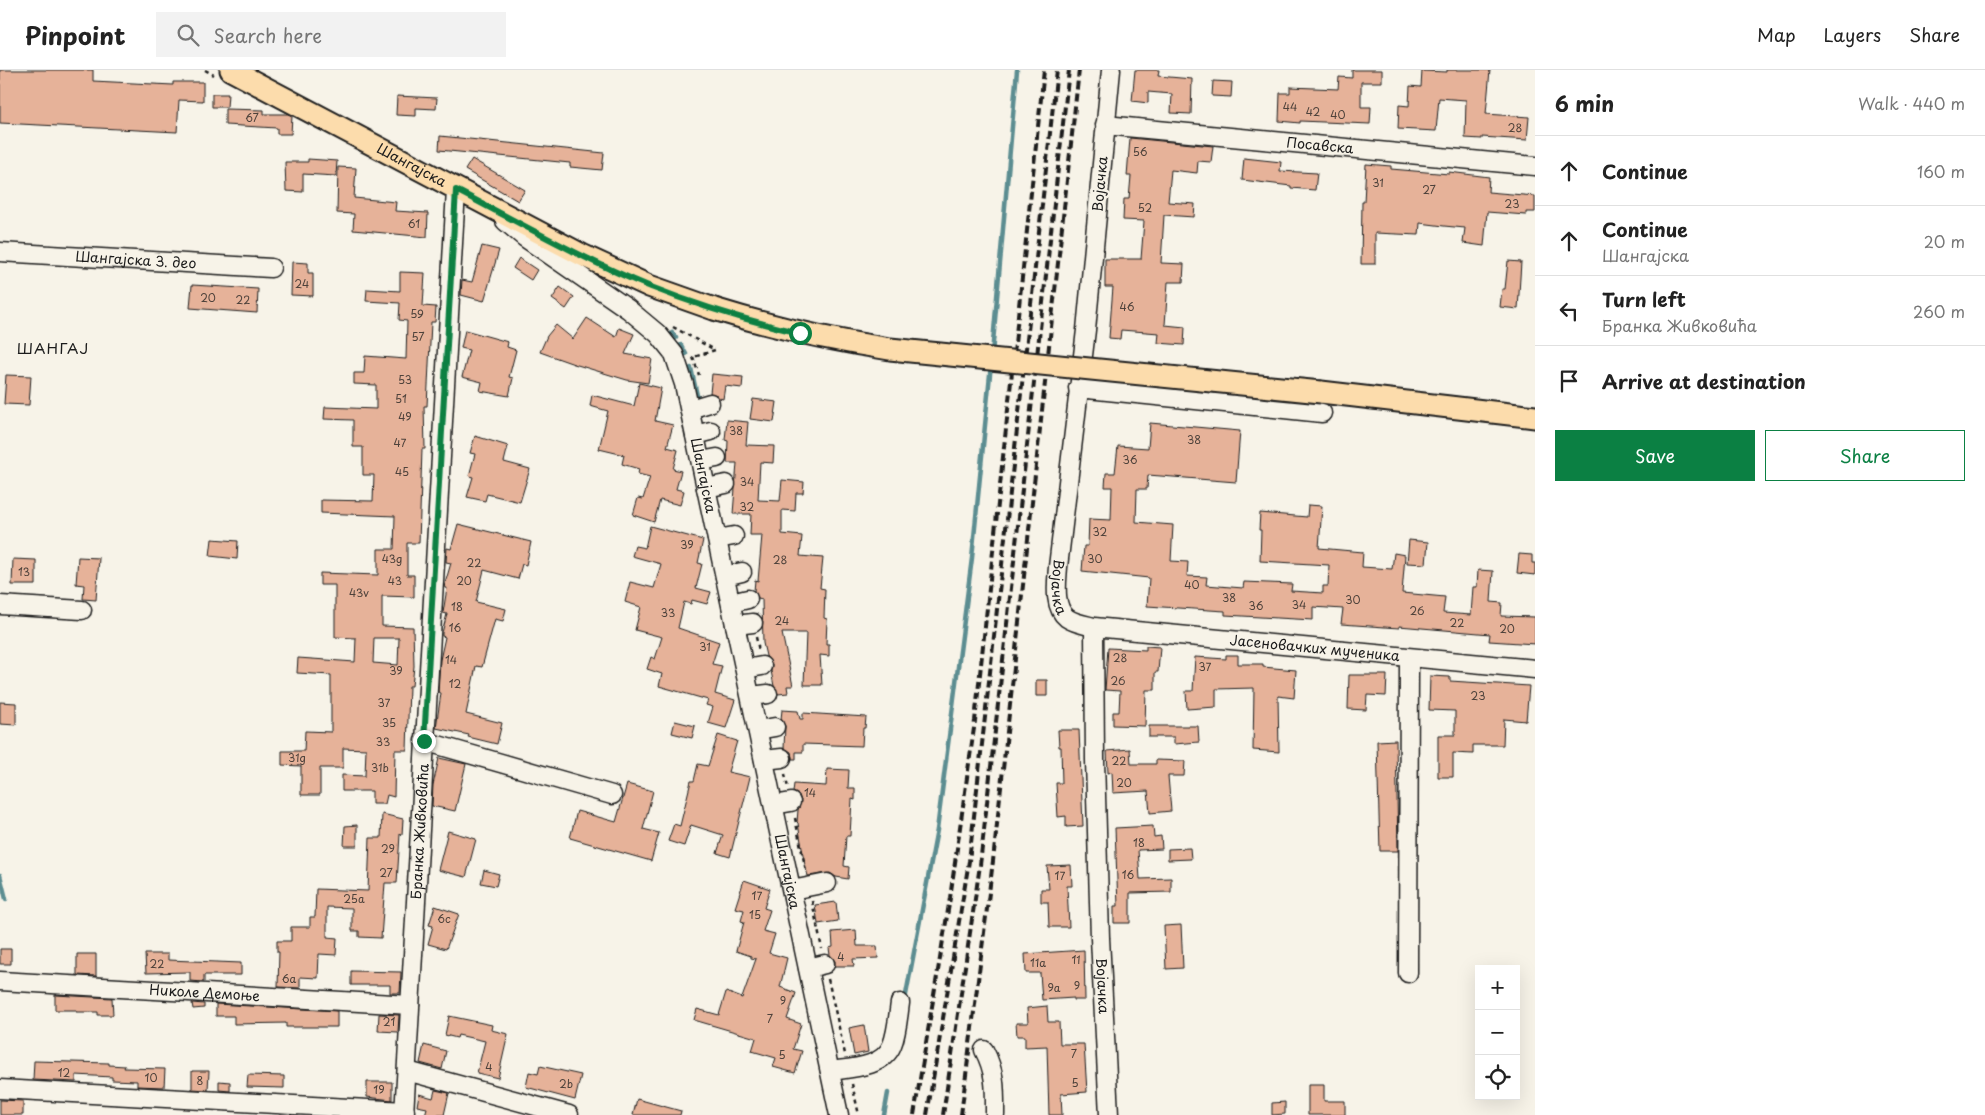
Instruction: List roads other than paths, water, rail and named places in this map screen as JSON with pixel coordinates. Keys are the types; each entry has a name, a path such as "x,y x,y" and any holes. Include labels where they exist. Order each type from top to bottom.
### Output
{"main road":[{"name":"Шангајска","path":"231,70 493,210"},
{"path":"493,210 649,286 754,322 831,340 890,349 1321,392 1535,416"}],"street":[{"name":"Војачка","path":"1109,1115 1100,938 1095,760 1094,627 1066,618 1060,609 1057,591 1058,567 1086,330 1111,70"},
{"name":"Посавска","path":"1105,125 1535,166"},
{"name":"Бранка Живковића","path":"404,1113 456,190"},
{"name":"Шангајска","path":"493,210 524,237 648,325 686,360 690,409 703,433 709,459 706,488 726,538 753,668 750,696 792,890 817,966 830,1071 839,1115"},
{"name":"Шангајска 3. део","path":"0,252 271,268"},
{"path":"1078,388 1322,413"},
{"path":"690,409 710,403"},
{"path":"706,488 726,484"},
{"path":"0,605 82,610"},
{"name":"Јасеновачких мученика","path":"1094,627 1535,669"},
{"path":"1408,973 1409,658"},
{"path":"750,696 768,694"},
{"path":"758,730 775,727"},
{"path":"424,741 612,795"},
{"path":"764,760 782,758"},
{"path":"774,805 791,802"},
{"path":"792,890 827,883"},
{"name":"Николе Демоње","path":"0,981 410,1005"},
{"path":"830,1071 859,1067 874,1062 885,1055 892,1046 900,1003"},
{"path":"984,1050 992,1064 995,1085 995,1115"},
{"path":"407,1071 569,1115"},
{"path":"0,1089 404,1113"}],"waterway":[{"path":"992,354 1017,70"},
{"path":"672,333 676,338"},
{"path":"681,345 686,354"},
{"path":"905,1000 937,830 972,558 991,364"},
{"path":"691,368 698,400"},
{"path":"0,875 6,899"},
{"path":"884,1115 888,1093"}],"railway":[{"path":"914,1115 950,898 975,721 1044,70"},
{"path":"927,1115 969,861 1057,70"},
{"path":"943,1115 980,865 1069,70"},
{"path":"961,1115 993,861 1079,70"}],"district":[{"name":"ШАНГАЈ","path":"53,349"}]}
